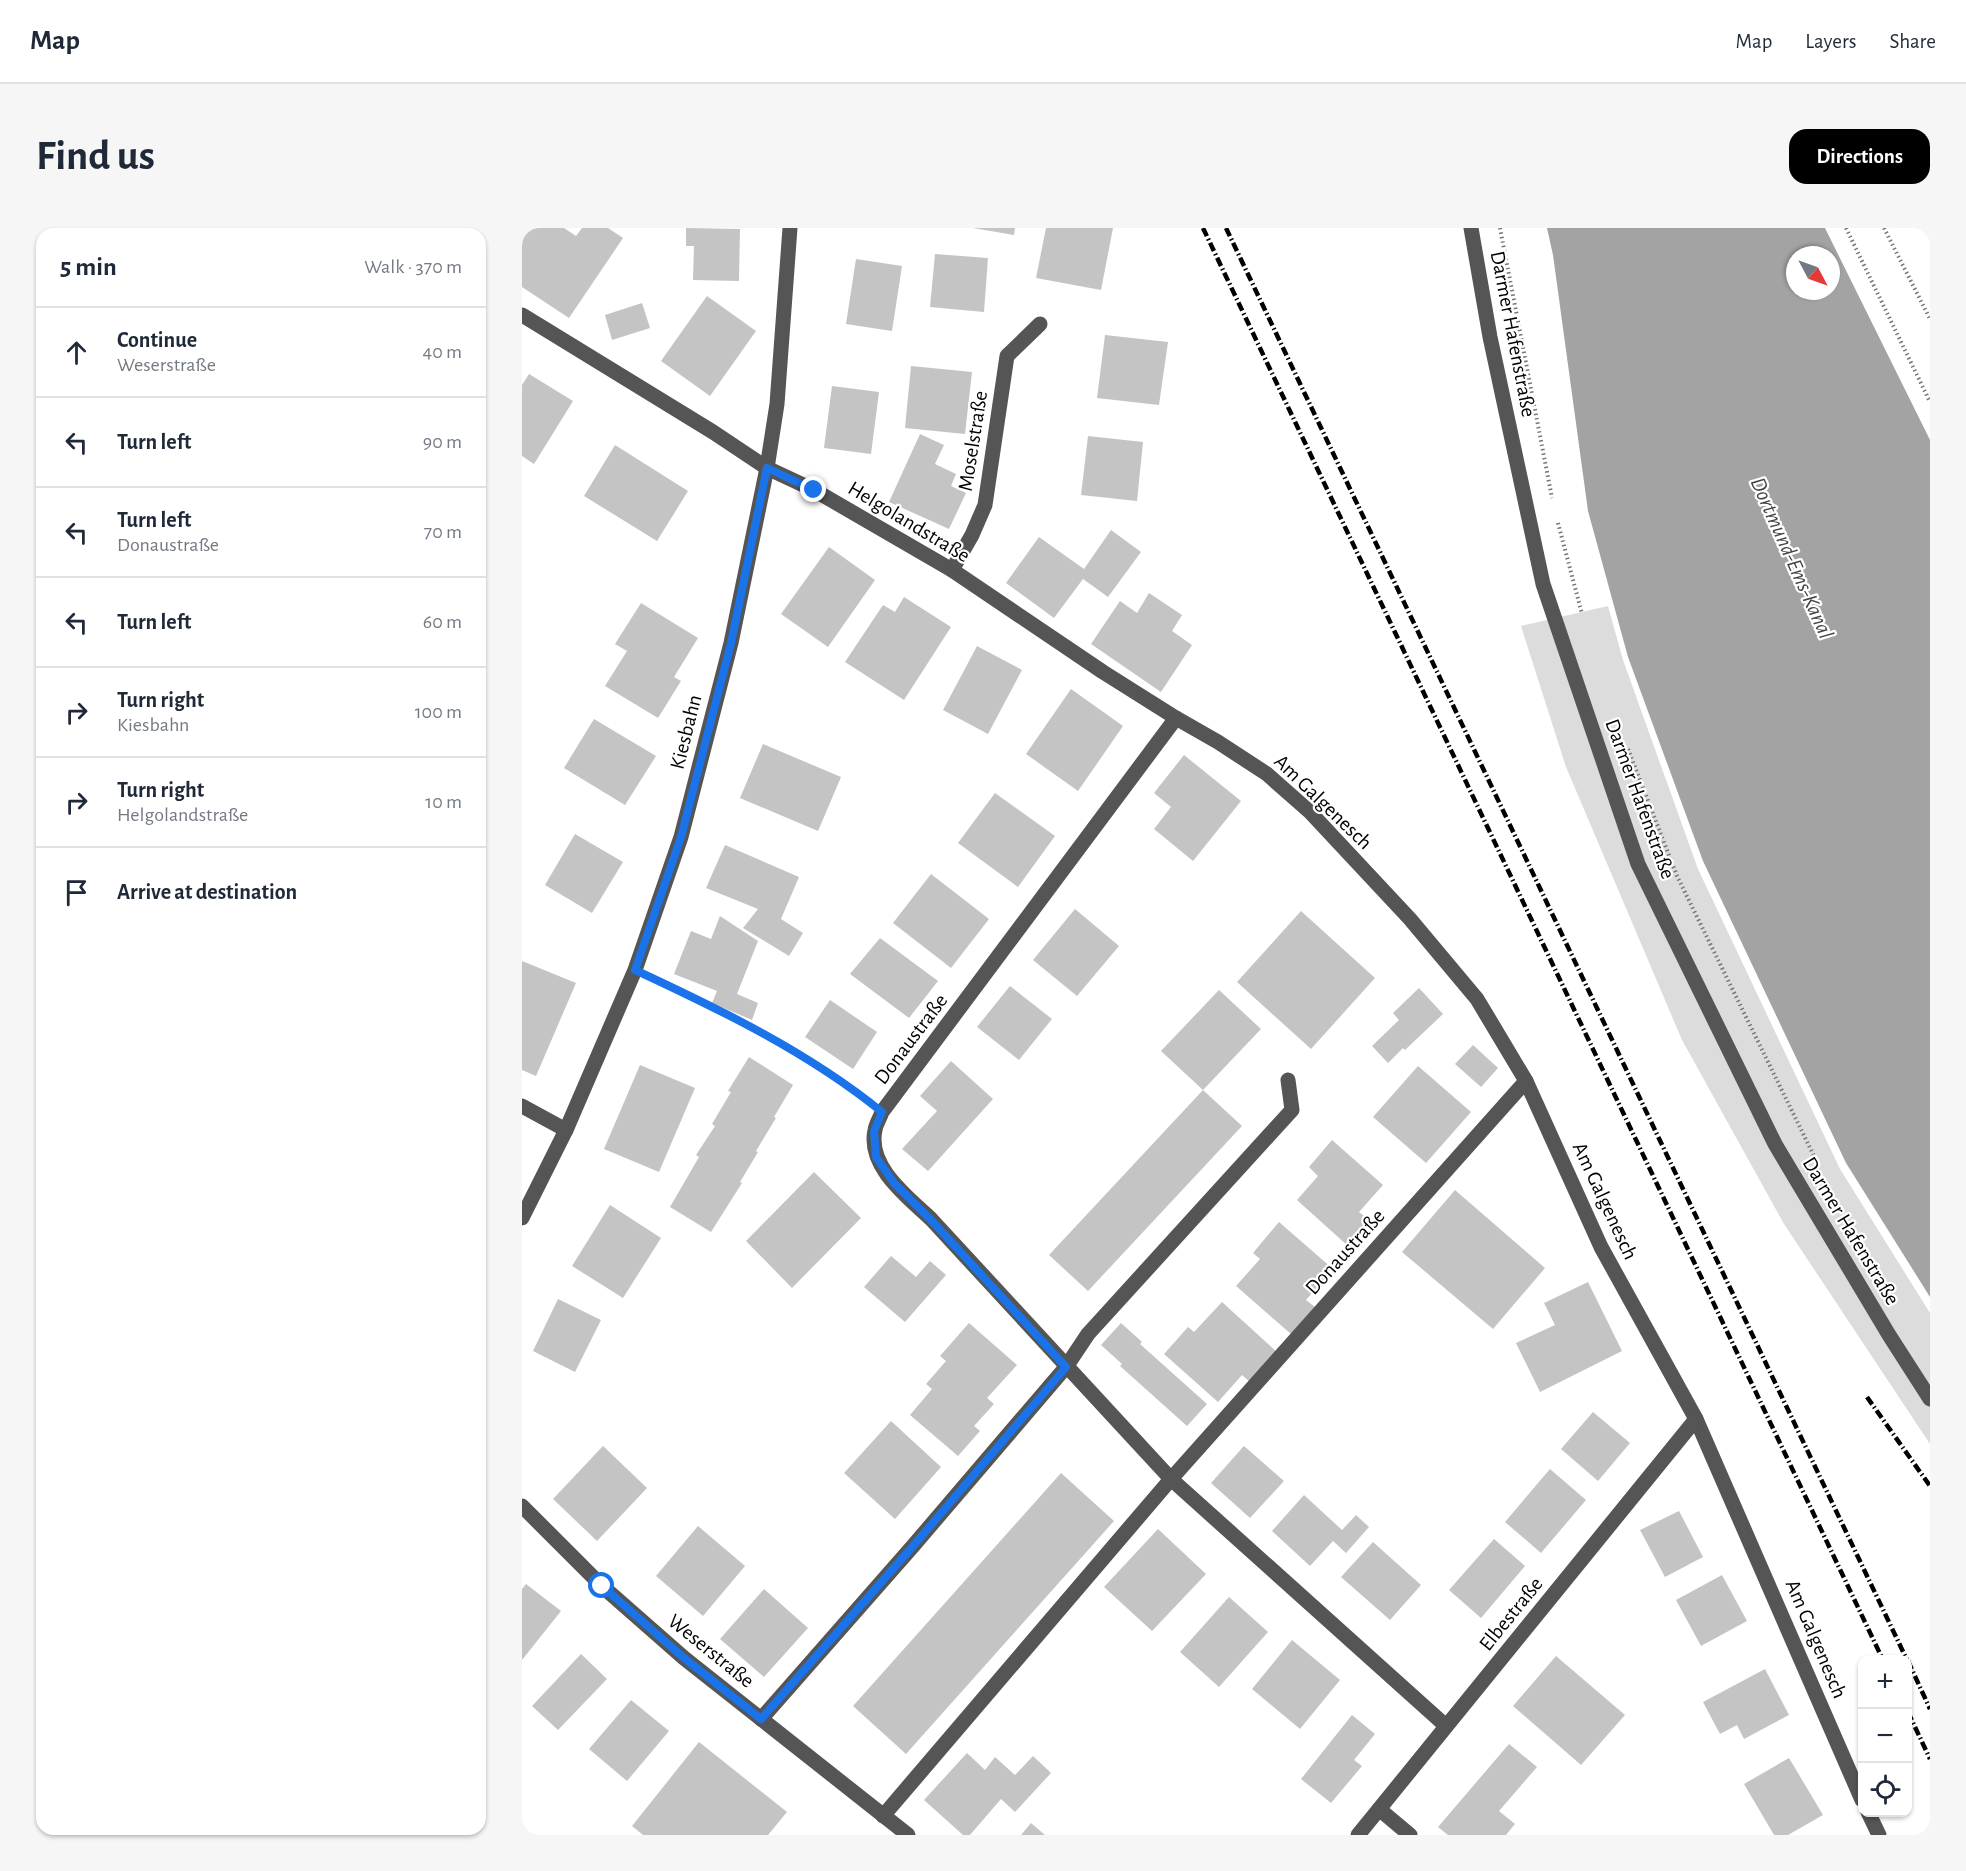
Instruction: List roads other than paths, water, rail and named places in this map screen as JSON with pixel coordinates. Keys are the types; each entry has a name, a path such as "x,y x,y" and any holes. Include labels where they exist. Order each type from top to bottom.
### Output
{"street":[{"name":"Kiesbahn","path":"522,1218 566,1130 635,970 681,837 731,643 767,468 777,404 790,228"},
{"name":"Darmer Hafenstraße","path":"1471,228 1490,337 1543,584 1638,864 1775,1144 1930,1399"},
{"name":"Helgolandstraße","path":"522,315 713,432 767,468 814,490 952,570 1103,672 1176,718"},
{"name":"Moselstraße","path":"952,570 985,506 1007,356 1040,324"},
{"name":"Am Galgenesch","path":"1176,718 1267,774 1310,812 1410,919 1476,999 1526,1081 1601,1247 1696,1419 1858,1789"},
{"name":"Donaustraße","path":"1176,718 882,1112 874,1131 876,1157 894,1183 1171,1479 1446,1726"},
{"path":"761,1719 1066,1367 1089,1334 1292,1110 1288,1080"},
{"name":"Donaustraße","path":"1171,1479 1526,1081"},
{"path":"522,1106 566,1130"},
{"name":"Elbestraße","path":"1358,1835 1696,1419"},
{"path":"883,1816 1171,1479"},
{"name":"Weserstraße","path":"522,1506 602,1586 684,1658 908,1835"},
{"path":"1379,1809 1410,1835"},
{"path":"1870,1817 1879,1835"}],"water":[{"name":"Dortmund-Ems-Kanal","path":"1547,228 1825,228 1834,246 1786,246 1786,300 1840,300 1840,258 1930,440 1930,1297 1846,1163 1703,861 1628,657 1588,511 1553,255"}],"railway":[{"path":"1203,228 1881,1655"},
{"path":"1226,228 1905,1655"},
{"path":"1867,1397 1930,1486"},
{"path":"1912,1670 1930,1709"},
{"path":"1912,1721 1930,1759"}]}
